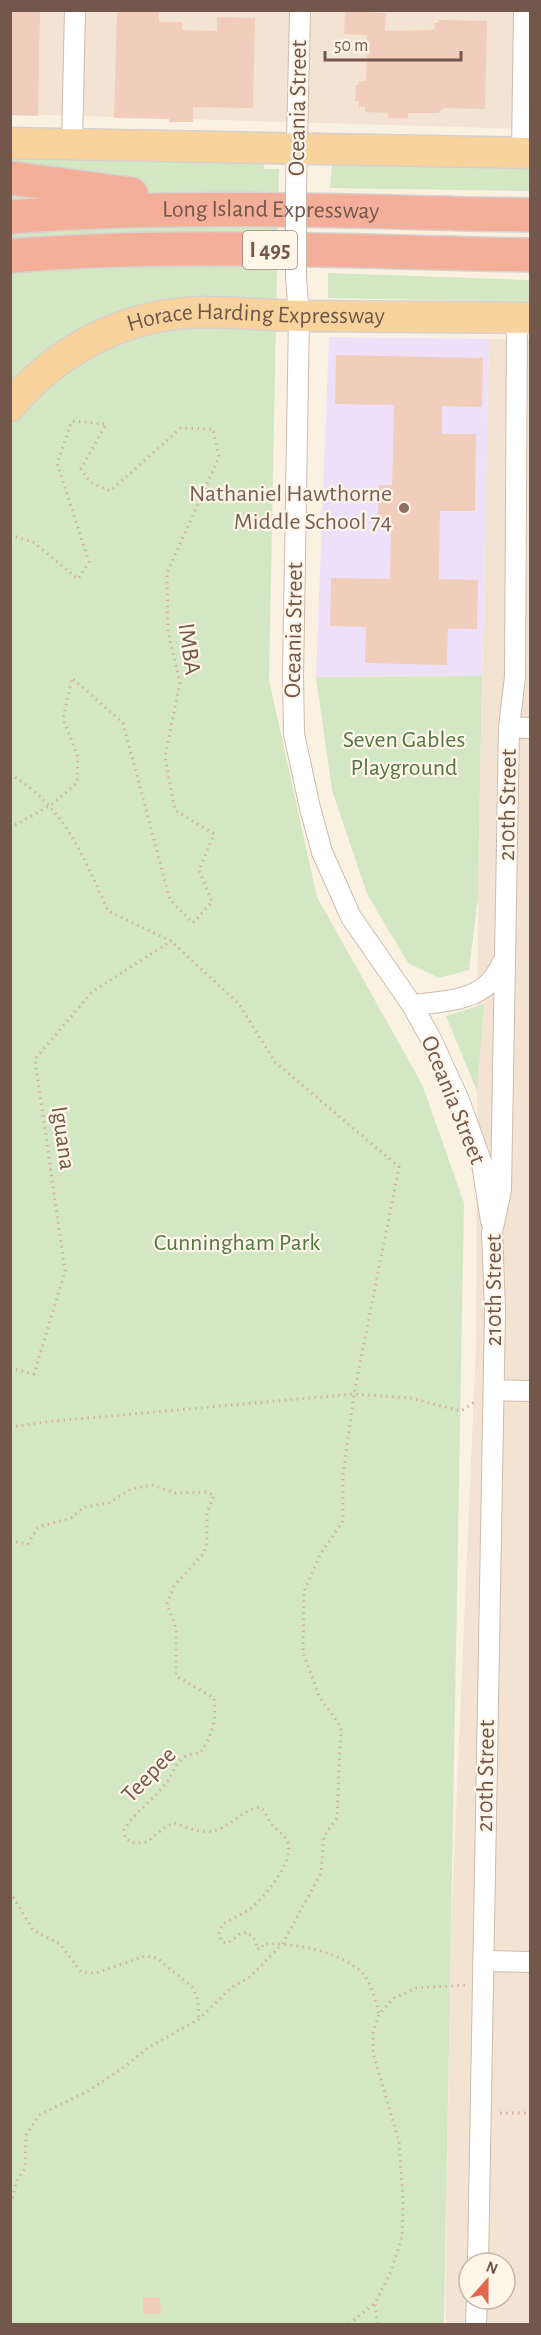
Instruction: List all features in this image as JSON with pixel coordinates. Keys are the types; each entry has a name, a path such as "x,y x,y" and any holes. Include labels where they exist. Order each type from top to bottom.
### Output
{"highway":[{"path":"10,178 258,210"},
{"name":"Long Island Expressway","path":"10,217 140,210 531,215"},
{"name":"Long Island Expressway","path":"10,256 91,251 190,249 531,255"},
{"path":"10,267 91,251"}],"main road":[{"path":"10,143 526,153"},
{"name":"Horace Harding Expressway","path":"10,406 37,378 73,350 112,330 154,317 202,312 299,316 524,318"}],"street":[{"path":"72,144 75,10"},
{"name":"Oceania Street","path":"300,10 296,187 296,278 299,316 294,734 310,808 332,879 351,917 412,1005 431,1039 459,1100 482,1164 492,1232"},
{"path":"524,10 526,153"},
{"name":"210th Street","path":"478,2251 494,1390 495,1310 492,1232 501,1190 509,728 515,677 524,318"},
{"path":"509,728 531,728"},
{"name":"Oceania Street","path":"412,1005 457,999 486,987 505,957"},
{"path":"494,1390 531,1391"},
{"path":"483,1961 531,1962"}],"path":[{"name":"IMBA","path":"10,535 33,542 78,579 89,562 57,463 72,421 106,424 81,469 90,482 110,491 181,428 213,429 219,457 167,573 168,632 180,682 165,757 175,810 214,834 199,870 212,902 193,923 170,900 123,723 72,678 63,719 78,758 77,783 51,805"},
{"path":"10,774 51,805 82,851 108,911 171,941 239,1004 274,1062 399,1167 354,1394 343,1475 343,1521 321,1553 304,1590 303,1653 320,1698 341,1727 338,1818 324,1836 321,1873 283,1943 250,1977 232,1987 199,2019 149,2047 123,2068 88,2091 39,2115 26,2135 25,2168 17,2180 10,2206"},
{"path":"10,828 51,805"},
{"name":"Iguana","path":"10,1368 34,1374 65,1271 35,1059 92,992 171,941"},
{"path":"10,1427 354,1394 410,1398 461,1411 494,1390"},
{"name":"Teepee","path":"10,1541 28,1544 38,1527 71,1518 84,1508 109,1503 131,1489 153,1485 174,1493 207,1492 214,1495 207,1513 207,1542 204,1553 174,1586 167,1604 176,1628 176,1676 214,1698 216,1713 207,1744 200,1753 186,1756 177,1764 167,1782 147,1805 131,1818 124,1830 125,1837 132,1844 147,1842 165,1827 174,1823 195,1830 217,1830 247,1810 260,1807 270,1822 288,1841 289,1852 278,1878 249,1909 222,1925 219,1934 222,1942 228,1943 247,1932 256,1941 257,1949 261,1949 264,1944 283,1943"},
{"path":"10,1892 33,1930 60,1944 81,1972 96,1972 145,1956 157,1958 192,1987 198,2000 199,2019"},
{"path":"283,1943 317,1951 351,1963 364,1976 375,1998 379,2014"},
{"path":"349,2325 375,2303 391,2271 402,2237 403,2200 399,2142 374,2052 373,2033 379,2014 394,1998 416,1989 483,1984"},
{"path":"480,2112 531,2113"},
{"path":"375,2303 377,2325"}],"shaded area":[{"path":"11,11 530,11 530,129 11,114"},
{"name":"Nathaniel Hawthorne Middle School 74","path":"329,337 489,339 482,676 316,677"},
{"path":"489,339 530,340 530,2324 445,2324 451,1927 476,1346 478,897"}],"green space":[{"name":"Cunningham Park","path":"11,156 264,162 264,169 279,169 269,680 317,897 422,1084 464,1203 444,2324 11,2324"},
{"path":"332,164 530,169 530,191 330,188"},
{"path":"328,273 530,280 530,302 328,298"},
{"name":"Seven Gables Playground","path":"482,676 478,897 469,970 439,978 408,963 367,894 332,790 316,677"},
{"path":"484,1004 477,1091 446,1016"}],"building":[{"path":"10,10 40,10 38,116 10,115"},
{"path":"117,10 159,10 159,22 182,22 182,30 217,31 217,17 255,18 253,108 193,107 193,122 114,118"},
{"path":"345,11 386,13 385,31 434,30 435,23 439,23 439,20 487,21 485,109 443,108 438,113 408,113 408,118 388,118 388,113 365,112 365,107 359,107 359,101 355,101 356,85 359,85 359,81 366,81 367,35 344,34"},
{"path":"336,355 483,358 482,407 442,406 442,434 476,434 475,511 440,511 439,579 478,580 477,629 448,629 447,665 365,663 366,627 330,626 331,578 390,579 391,522 378,522 379,485 392,485 394,405 335,404"},
{"path":"143,2297 160,2297 161,2314 143,2314"}],"place":[{"name":"Nathaniel Hawthorne Middle School 74","path":"404,508"}]}
